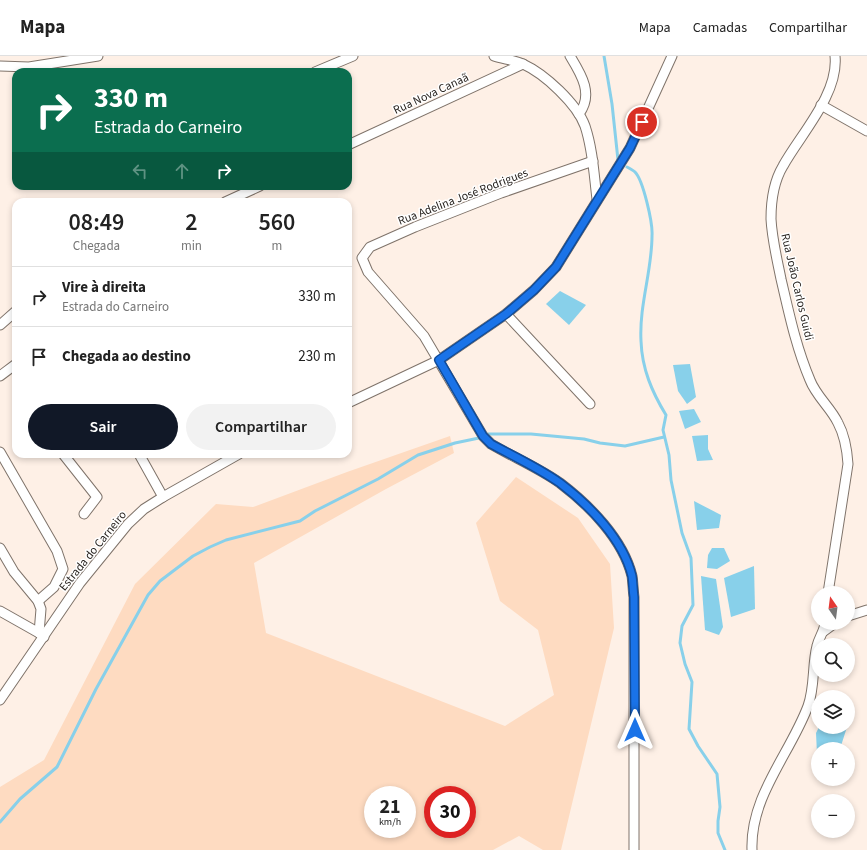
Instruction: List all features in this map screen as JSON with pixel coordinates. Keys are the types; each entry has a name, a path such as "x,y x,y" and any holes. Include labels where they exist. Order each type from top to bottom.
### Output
{"street":[{"path":"0,66 29,67 98,56"},
{"path":"324,68 353,56"},
{"path":"494,56 523,64 556,88 579,114 585,126 593,161 597,199"},
{"path":"570,56 584,80 586,89 584,107 579,114"},
{"path":"352,401 439,360 506,314 534,290 556,267 630,148 672,56"},
{"name":"Rua João Carlos Guidi","path":"829,586 848,464 846,442 838,423 811,382 792,329 774,242 771,218 774,188 782,167 802,138 832,82 836,64 834,56"},
{"name":"Rua Nova Canaã","path":"352,143 523,64"},
{"path":"821,105 867,131"},
{"name":"Rua Adelina José Rodrigues","path":"439,360 424,336 368,272 362,258 370,247 501,193 593,161"},
{"path":"234,198 251,190"},
{"path":"0,325 12,314"},
{"path":"506,314 590,404"},
{"path":"439,360 483,436 491,444 559,482 582,501 611,534 624,555 632,575 634,597 634,850"},
{"path":"0,376 12,367"},
{"path":"0,452 57,551 63,569 54,587 38,601"},
{"path":"66,458 97,497 84,514"},
{"path":"141,458 163,497"},
{"name":"Estrada do Carneiro","path":"0,700 42,635 80,583 128,524 144,509 232,458"},
{"path":"0,548 14,572 38,601 41,609 42,635"},
{"path":"855,614 867,610"},
{"path":"0,611 42,635"},
{"path":"752,850 756,820 768,785 808,705 814,678 817,646 823,630"}],"shaded area":[{"path":"450,436 454,453 386,489 254,563 266,633 505,726 554,695 538,630 500,601 476,523 516,477 578,518 610,564 614,628 561,850 543,850 519,836 493,850 0,850 0,787 44,760 135,584 216,504 253,507"}],"water":[{"path":"560,291 586,305 569,325 546,304"},
{"path":"690,364 696,397 687,404 678,391 673,365"},
{"path":"694,409 701,422 685,429 679,411"},
{"path":"708,435 708,449 713,460 697,461 692,436"},
{"path":"694,501 721,515 719,528 697,530"},
{"path":"712,548 724,548 730,561 717,569 707,568 708,555"},
{"path":"754,566 755,609 731,617 724,578"},
{"path":"701,576 716,579 723,627 719,635 705,630"},
{"path":"816,734 845,734 842,742 816,742"}],"waterway":[{"path":"604,56 612,104 618,160"},
{"path":"627,167 635,172 641,184 647,202 652,230 650,262 641,328 643,361 652,389 666,415 663,430 669,455 671,480 682,533 691,558 693,605 682,626 680,643 685,664 692,682 689,729 698,746 717,774 720,807 718,833 725,850"},
{"path":"488,434 531,434 584,439 600,443 625,446 664,437"},
{"path":"0,822 20,799 57,767 96,689 148,595 160,581 193,556 210,547 226,540 300,521 315,511 378,479 418,455 455,443 479,438"}],"route":[{"path":"635,730 634,597 632,575 624,555 611,534 582,501 559,482 491,444 483,436 472,420 439,360 506,314 534,290 556,267 630,148 642,122"}]}
